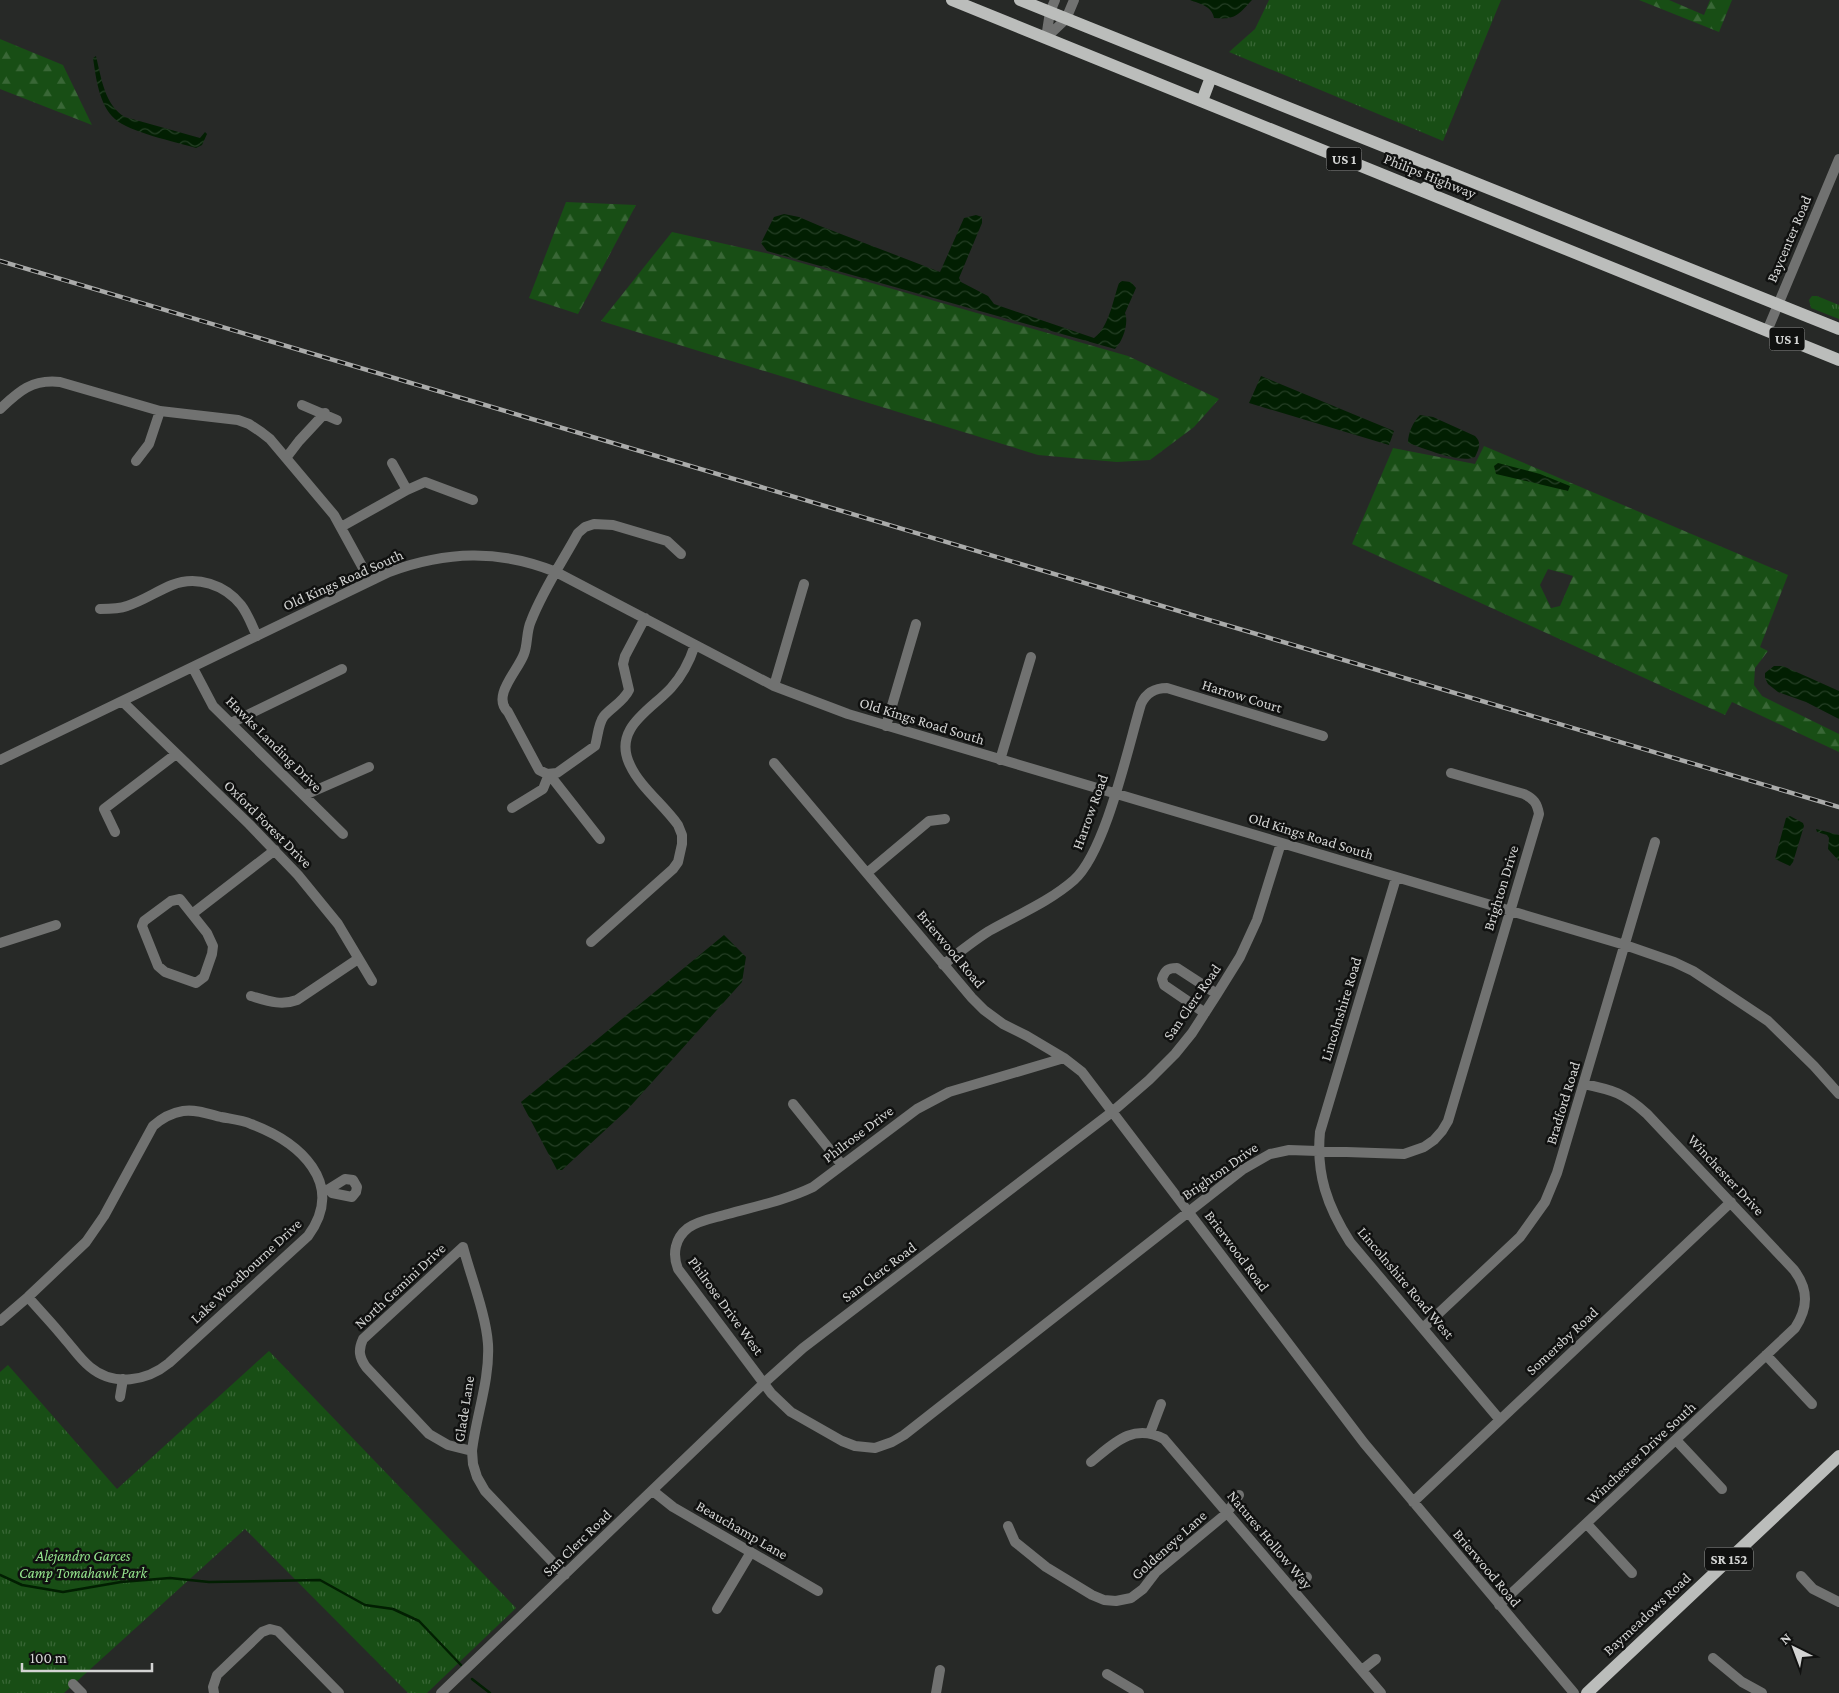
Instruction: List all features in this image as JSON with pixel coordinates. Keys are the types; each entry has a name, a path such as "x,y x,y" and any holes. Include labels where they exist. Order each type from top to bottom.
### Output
{"main road":[{"name":"Philips Highway","path":"952,0 1839,360"},
{"name":"Philips Highway","path":"1020,0 1839,328"},
{"path":"1202,101 1211,78"},
{"path":"1422,190 1448,173"},
{"name":"Baymeadows Road","path":"1587,1693 1839,1456"}],"street":[{"path":"1046,38 1050,12 1055,0"},
{"path":"1046,38 1066,19 1074,0"},
{"name":"Baycenter Road","path":"1767,331 1839,159"},
{"path":"0,409 20,391 40,382 60,382 160,412 228,418 249,424 270,439 334,516 368,582"},
{"path":"302,405 325,413 337,420"},
{"path":"136,461 150,444 160,412"},
{"path":"286,458 325,413"},
{"path":"392,463 407,490"},
{"path":"341,527 425,482 473,500"},
{"path":"645,618 622,664 629,690 627,695 604,716 599,726 595,746 557,773 549,774 539,770 502,703 503,692 524,652 531,619 578,533 594,524 613,525 667,541 681,554"},
{"name":"Old Kings Road South","path":"0,760 368,582 406,566 450,556 505,558 556,572 774,686 823,706 1625,945 1674,962 1693,971 1768,1021 1814,1066 1839,1094"},
{"path":"100,609 126,607 173,585 186,581 200,582 215,585 227,591 242,607 257,636"},
{"path":"774,686 804,584"},
{"path":"886,726 916,624"},
{"path":"591,942 673,869 679,857 682,835 678,825 634,773 628,760 626,740 637,719 672,688 680,677 691,657 695,644"},
{"path":"1000,760 1031,657"},
{"name":"Hawks Landing Drive","path":"193,668 213,706 343,834"},
{"path":"231,723 342,669"},
{"name":"Harrow Court","path":"1152,690 1166,688 1323,736"},
{"name":"Harrow Road","path":"943,965 972,942 1035,907 1074,880 1086,867 1098,843 1115,794 1141,704 1146,695 1152,690"},
{"name":"Oxford Forest Drive","path":"123,702 275,850 320,900 338,924 372,981"},
{"path":"115,832 104,809 176,754"},
{"name":"Brierwood Road","path":"774,762 943,965 984,1010 1003,1024 1064,1058 1082,1072 1364,1443 1574,1693"},
{"path":"305,795 368,767"},
{"name":"Brighton Drive","path":"764,1383 771,1393 791,1412 842,1441 855,1446 875,1448 892,1442 904,1435 1188,1211 1254,1162 1270,1154 1288,1150 1404,1154 1424,1147 1434,1140 1448,1121 1539,814 1538,805 1532,798 1524,794 1451,772"},
{"path":"512,808 543,789 549,774"},
{"path":"549,774 600,839"},
{"path":"867,873 929,821 945,819"},
{"name":"Bradford Road","path":"1423,1328 1520,1237 1545,1202 1557,1172 1584,1084 1655,842"},
{"name":"San Clerc Road","path":"441,1693 764,1383 803,1348 1112,1112 1149,1080 1175,1054 1192,1033 1240,957 1257,920 1281,843"},
{"path":"192,914 275,850"},
{"name":"Lincolnshire Road","path":"1318,1151 1320,1132 1396,878"},
{"path":"180,899 192,914 211,940 212,954 204,977 196,983 165,972 158,966 142,926 144,921 171,901 180,899"},
{"path":"0,943 56,925"},
{"path":"251,996 286,1004 297,1000 358,959"},
{"path":"1205,1013 1164,985 1162,979 1164,971 1170,968 1177,968 1218,994"},
{"name":"Philrose Drive","path":"677,1243 681,1235 696,1223 794,1196 813,1187 917,1108 933,1099 949,1092 1064,1058"},
{"name":"Winchester Drive","path":"1584,1084 1615,1090 1637,1105 1794,1270 1802,1280 1805,1293 1805,1308 1800,1320"},
{"path":"793,1104 842,1165"},
{"name":"Lake Woodbourne Drive","path":"0,1321 86,1242 104,1216 153,1126 166,1116 186,1110 244,1122 260,1128 294,1147 307,1158 325,1190 314,1228 304,1241 162,1369 140,1378 123,1379 104,1375 90,1367 28,1297"},
{"name":"Lincolnshire Road West","path":"1318,1151 1322,1180 1329,1203 1350,1242 1500,1420"},
{"name":"Somersby Road","path":"1413,1502 1731,1202"},
{"name":"Philrose Drive West","path":"677,1243 675,1261 678,1269 764,1383"},
{"name":"North Gemini Drive","path":"463,1247 363,1339 359,1348 360,1359 366,1367 429,1434 448,1446 472,1450"},
{"name":"Glade Lane","path":"463,1247 484,1320 488,1344 487,1364 472,1450 473,1464 477,1477 485,1491 565,1575"},
{"name":"Winchester Drive South","path":"1499,1605 1795,1328 1800,1320"},
{"path":"1766,1355 1812,1404"},
{"path":"120,1397 123,1379"},
{"path":"1091,1462 1124,1437 1136,1433 1150,1433 1161,1404"},
{"name":"Natures Hollow Way","path":"1150,1433 1164,1439 1169,1444 1381,1693"},
{"path":"1676,1440 1722,1488"},
{"name":"Beauchamp Lane","path":"653,1491 673,1507 818,1591"},
{"name":"Goldeneye Lane","path":"1008,1526 1015,1542 1046,1567 1092,1595 1104,1600 1116,1601 1131,1598 1143,1589 1156,1572 1228,1513 1240,1495"},
{"path":"1587,1524 1632,1573"},
{"path":"717,1609 751,1552"},
{"path":"1801,1576 1813,1589 1839,1602"},
{"path":"1292,1589 1307,1577"},
{"path":"214,1690 217,1675 262,1632 270,1629 278,1631 339,1693"},
{"path":"1713,1658 1742,1682 1762,1693"},
{"path":"1362,1670 1376,1659"},
{"path":"936,1693 940,1670"},
{"path":"1107,1674 1139,1693"},
{"path":"73,1684 82,1693"}],"green space":[{"path":"1269,0 1501,0 1443,141 1229,52 1255,29"},
{"path":"1639,0 1669,0 1704,15 1710,0 1732,0 1719,32"},
{"path":"0,39 63,65 92,125 0,89"},
{"path":"566,202 636,205 578,314 529,298"},
{"path":"672,232 770,254 1128,356 1219,399 1194,427 1150,460 1117,462 1038,455 601,321"},
{"path":"1812,296 1817,296 1839,305 1839,319 1811,308 1809,300"},
{"path":"1484,446 1788,575 1760,647 1768,651 1755,668 1754,685 1762,696 1839,734 1839,752 1732,702 1725,715 1352,544 1393,448 1475,464","holes":["1548,569 1573,576 1560,606 1551,608 1540,585"]},
{"name":"Alejandro Garces Camp Tomahawk Park","path":"269,1351 516,1608 427,1693 408,1693 245,1529 64,1693 0,1693 0,1372 8,1365 117,1489"}],"water":[{"path":"1190,0 1252,0 1232,17 1214,18 1208,8"},
{"path":"96,56 108,98 118,112 125,117 200,138 205,132 207,134 202,145 196,148 153,136 122,124 115,119 105,106 99,91 93,58"},
{"path":"784,214 799,217 940,272 964,218 976,215 982,217 982,223 959,278 961,282 988,296 994,304 1094,338 1107,320 1119,283 1122,281 1131,282 1136,288 1125,313 1124,332 1115,349 767,251 761,243 774,217"},
{"path":"1261,376 1394,431 1389,445 1249,403"},
{"path":"1420,415 1433,417 1475,436 1479,443 1479,448 1475,457 1469,459 1452,457 1408,443 1411,428"},
{"path":"1498,463 1540,474 1570,486 1568,491 1496,474 1494,466"},
{"path":"1774,666 1783,666 1839,691 1839,719 1806,702 1778,692 1768,684 1765,673"},
{"path":"1790,816 1803,823 1804,826 1793,862 1790,866 1775,859 1786,818"},
{"path":"1816,829 1839,835 1839,861 1828,849 1829,838 1827,835 1817,832"},
{"path":"724,935 746,957 742,982 627,1110 562,1170 557,1170 521,1102"}],"waterway":[{"path":"0,1575 22,1585 63,1592 121,1582 170,1578 209,1582 320,1580 365,1605 393,1609 419,1621 461,1665"},
{"path":"472,1679 490,1693"}],"railway":[{"path":"0,261 1839,807"}]}
